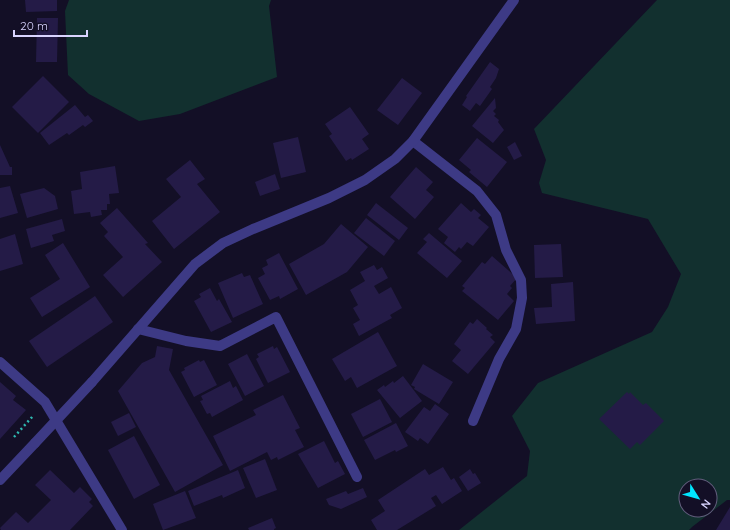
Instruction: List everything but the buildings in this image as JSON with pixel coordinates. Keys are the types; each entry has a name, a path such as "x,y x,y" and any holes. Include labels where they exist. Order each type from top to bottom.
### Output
{"street":[{"path":"0,480 92,382 194,264 223,243 328,198 365,180 395,159 413,141 514,0"},
{"path":"413,141 477,191 496,215 506,250 521,280 522,298 516,329 499,359 473,421"},
{"path":"138,329 186,341 220,346 276,317 357,477"},
{"path":"0,362 45,402 122,530"}],"path":[{"path":"10,442 45,402"}],"green space":[{"path":"69,0 271,0 269,6 277,77 180,114 139,121 89,94 68,75 65,11"},
{"path":"657,0 730,0 730,500 727,500 718,507 718,478 678,478 678,518 704,518 689,530 459,530 527,476 530,451 512,416 538,383 652,332 668,307 681,274 648,219 542,193 539,183 546,160 534,129"}]}
